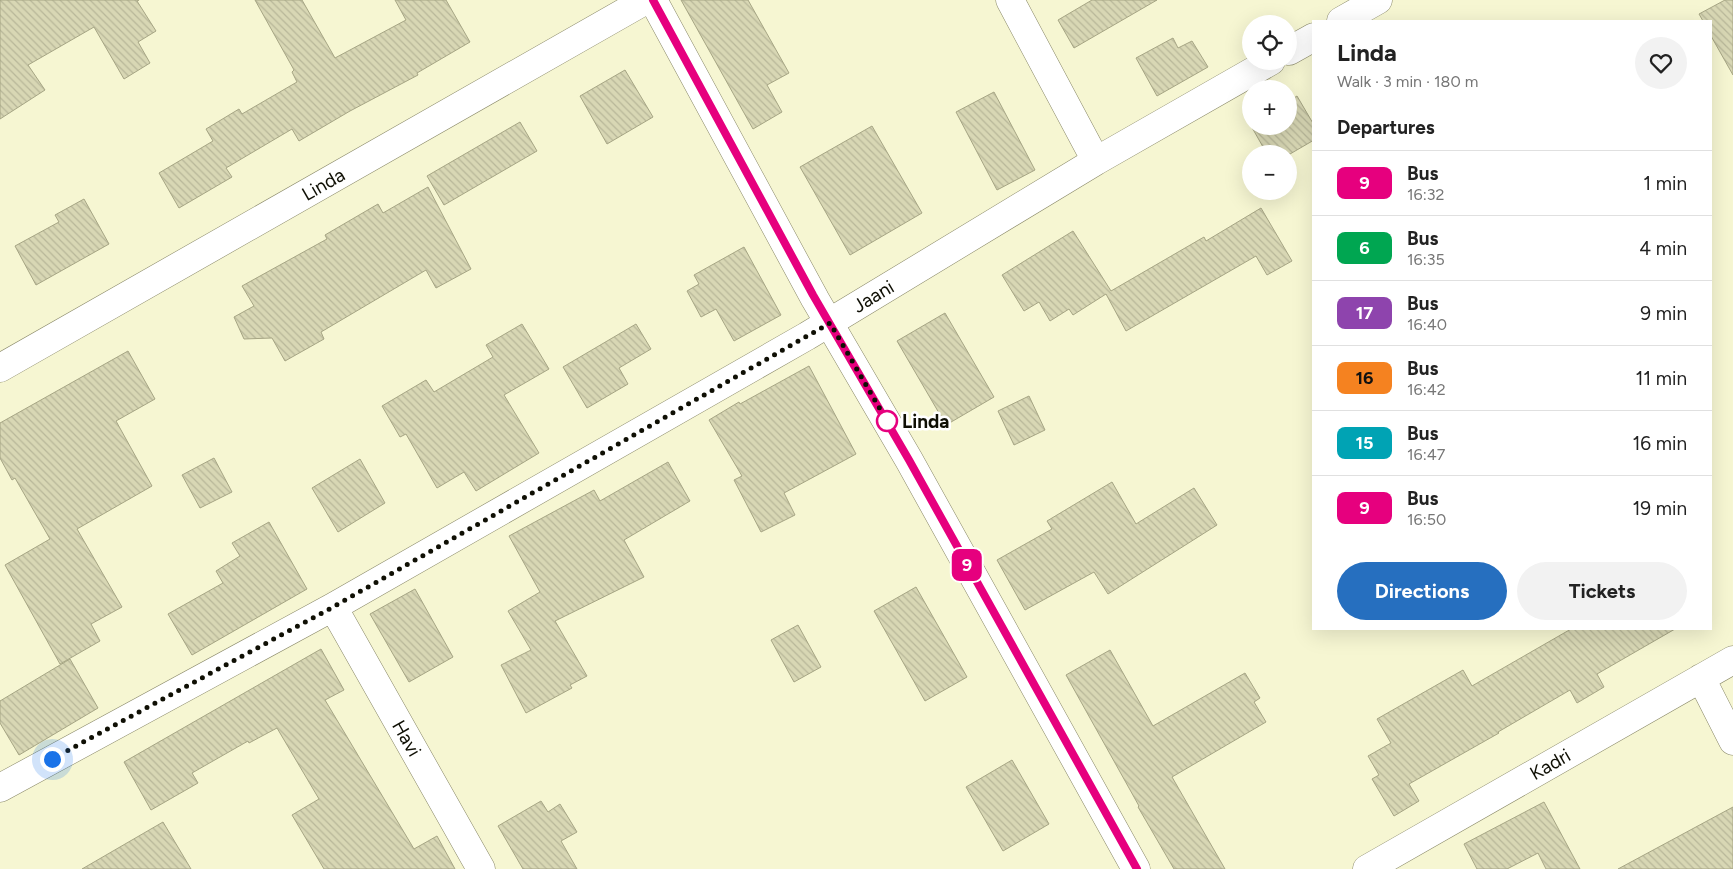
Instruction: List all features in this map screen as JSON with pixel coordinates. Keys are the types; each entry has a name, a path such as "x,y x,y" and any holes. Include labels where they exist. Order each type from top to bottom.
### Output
{"street":[{"name":"Linda","path":"0,368 646,0"},
{"path":"653,0 830,323 909,460 1136,869"},
{"path":"1010,0 1096,161"},
{"path":"1343,20 1378,0"},
{"path":"1297,47 1312,38"},
{"name":"Jaani","path":"0,788 333,607 830,323 1096,161 1255,70"},
{"name":"Havi","path":"333,607 481,869"},
{"name":"Kadri","path":"1367,869 1733,660"},
{"path":"1701,678 1733,741"}],"building":[{"path":"0,0 139,0 137,1 156,31 138,42 150,63 124,79 94,27 28,65 45,90 0,119"},
{"path":"255,0 302,0 335,58 406,20 395,0 446,0 470,42 417,73 418,75 299,141 292,129 226,168 232,177 179,208 159,173 213,141 206,129 239,109 242,114 297,82 292,72 294,70"},
{"path":"681,0 748,0 789,73 767,85 782,112 753,129"},
{"path":"1092,0 1157,0 1074,48 1058,20"},
{"path":"1725,0 1733,0 1733,75 1712,38 1712,20 1702,20 1699,14"},
{"path":"1173,38 1178,48 1192,41 1208,67 1157,96 1136,58"},
{"path":"625,70 653,117 607,144 580,96"},
{"path":"994,92 1035,170 997,190 956,112"},
{"path":"1297,96 1312,122 1312,141 1297,150 1297,145 1262,145 1256,135 1297,135"},
{"path":"520,122 537,151 444,205 427,176"},
{"path":"872,126 922,213 850,255 800,167"},
{"path":"428,187 471,269 436,288 426,270 321,332 324,339 285,361 272,338 244,339 234,317 254,306 242,286 327,239 325,235 378,204 383,213"},
{"path":"84,199 109,244 36,285 15,246 59,222 55,215"},
{"path":"1261,208 1292,261 1267,275 1256,256 1126,331 1106,294 1073,315 1069,309 1050,321 1039,302 1024,311 1002,275 1073,231 1111,291 1204,237 1206,241"},
{"path":"744,247 781,315 734,341 716,309 701,317 687,291 699,284 694,275"},
{"path":"945,313 994,397 946,425 897,341"},
{"path":"522,324 549,369 504,395 539,453 476,491 464,472 437,488 406,434 400,437 382,406 426,380 434,392 493,357 486,345"},
{"path":"636,324 651,349 619,368 628,384 587,408 563,367"},
{"path":"128,351 155,399 116,421 152,486 77,529 122,607 91,624 100,641 60,664 5,565 50,539 15,478 12,480 0,458 0,423"},
{"path":"809,366 856,454 784,493 795,515 761,532 734,480 742,476 709,420 739,402 740,404"},
{"path":"1029,396 1045,430 1014,445 998,411"},
{"path":"214,458 232,492 200,508 182,475"},
{"path":"360,459 385,503 338,532 312,488"},
{"path":"668,462 690,501 624,540 644,577 555,621 587,676 570,685 572,688 526,713 501,665 531,650 508,611 540,592 509,536 594,490 600,501"},
{"path":"1112,482 1136,524 1194,488 1217,525 1108,594 1094,572 1025,610 997,560 1052,529 1047,521"},
{"path":"269,522 307,589 192,655 168,614 223,583 216,571 240,556 232,543"},
{"path":"916,587 967,677 925,701 874,611"},
{"path":"415,589 453,657 409,682 370,614"},
{"path":"798,625 821,667 794,682 771,640"},
{"path":"1569,630 1673,630 1597,674 1604,687 1577,703 1570,690 1409,784 1419,801 1394,816 1372,779 1379,775 1368,756 1391,743 1377,719 1463,670 1472,686"},
{"path":"321,649 344,690 325,700 414,849 437,836 455,869 324,869 292,815 319,799 277,728 249,743 248,741 192,773 198,783 151,810 124,762"},
{"path":"1110,650 1153,726 1245,673 1260,698 1254,702 1266,722 1172,777 1225,869 1174,869 1066,675"},
{"path":"70,659 98,708 19,755 0,723 0,701"},
{"path":"1012,760 1049,824 1003,851 966,787"},
{"path":"541,801 548,812 560,804 577,832 561,841 577,869 523,869 498,826"},
{"path":"1544,802 1580,869 1546,869 1538,853 1507,869 1477,869 1464,844"},
{"path":"1733,807 1733,869 1618,869"},
{"path":"163,822 191,869 82,869"}],"bus line":[{"name":"9","path":"653,0 813,295 909,460 1137,869"}],"place":[{"name":"Linda","path":"887,421"}],"route":[{"path":"52,759 333,607 830,323 887,421"}]}
